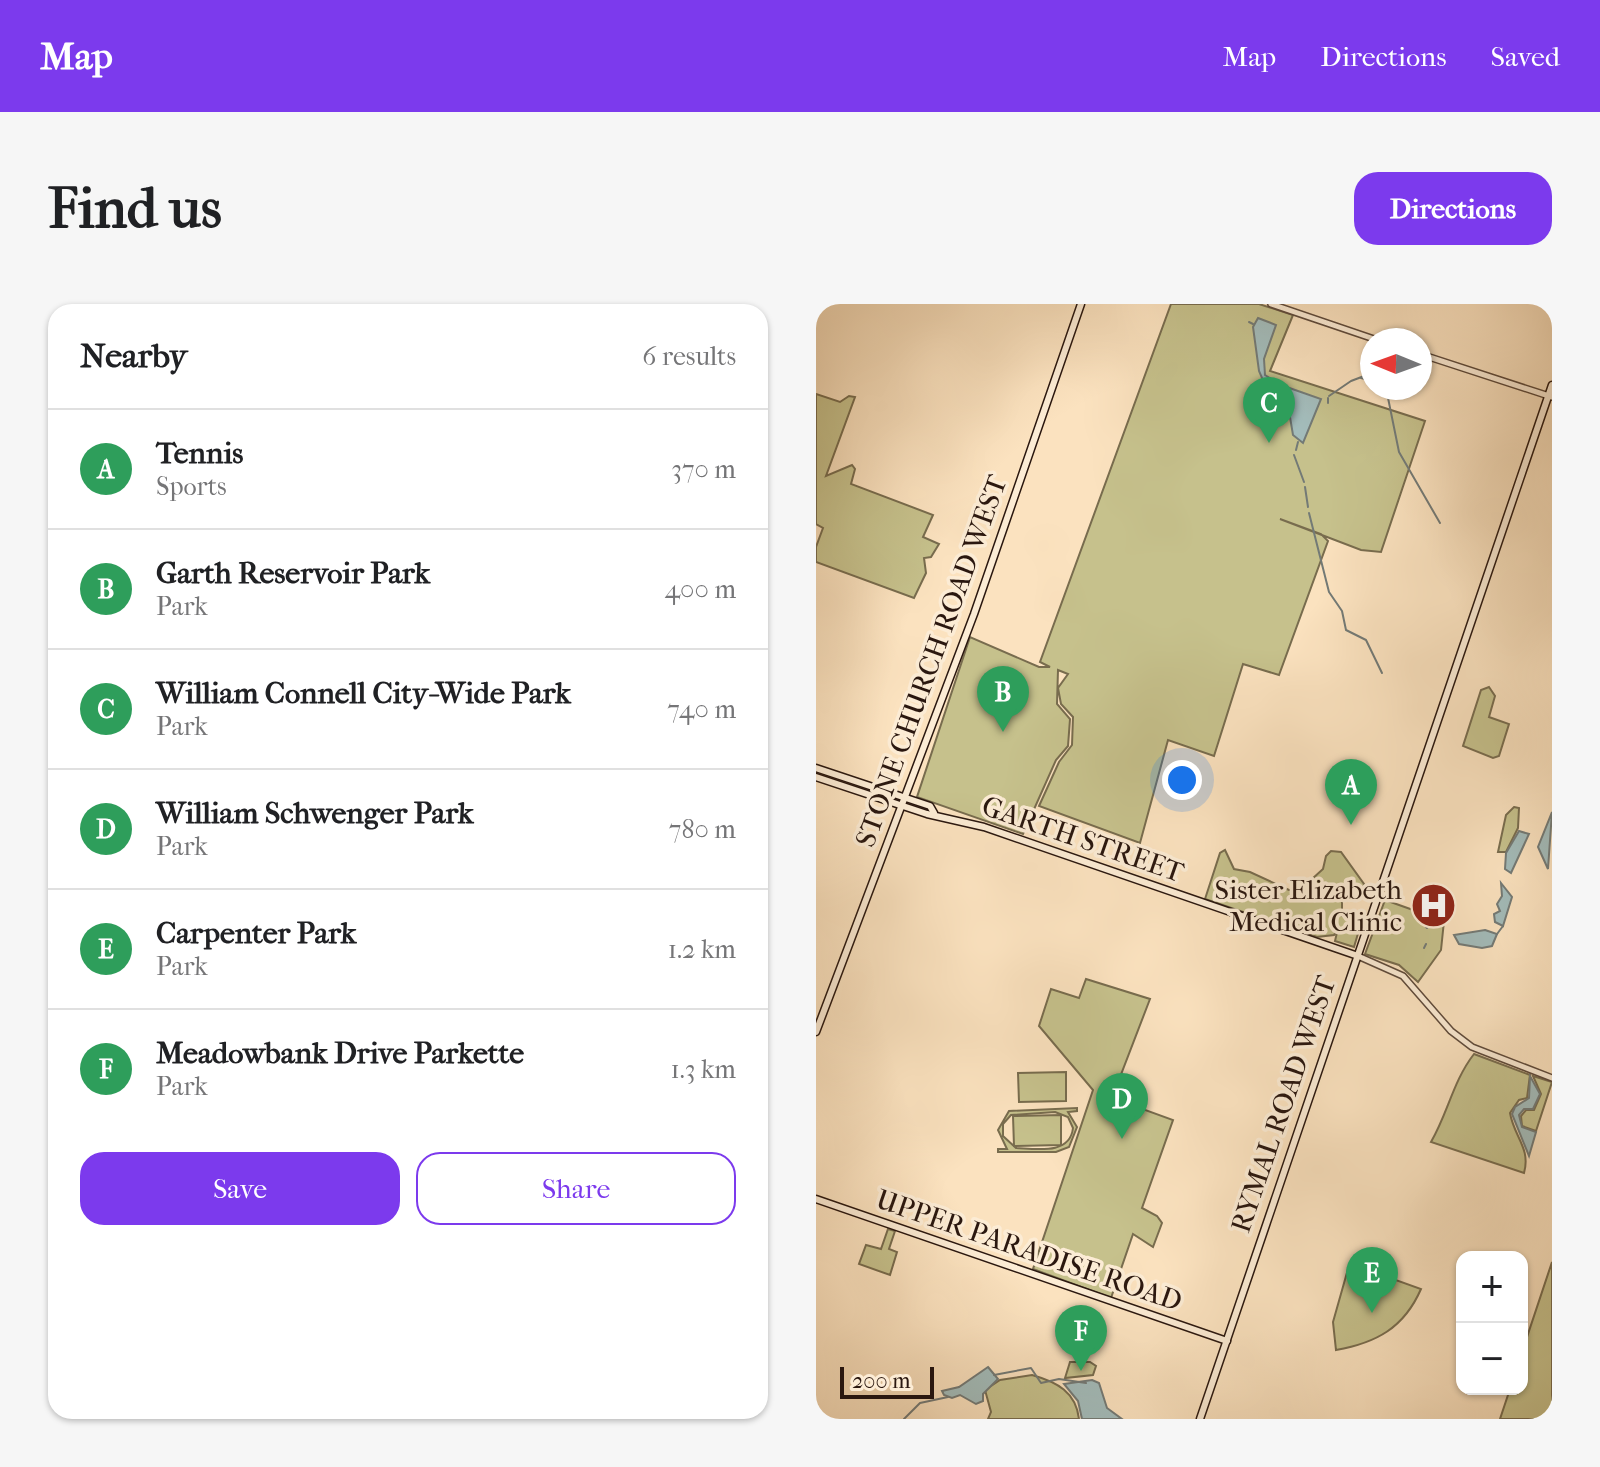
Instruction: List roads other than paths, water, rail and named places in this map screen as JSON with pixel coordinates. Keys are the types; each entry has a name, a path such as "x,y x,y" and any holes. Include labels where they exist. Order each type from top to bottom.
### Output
{"main road":[{"name":"STONE CHURCH ROAD WEST","path":"816,1032 907,797 1081,304"},
{"name":"RYMAL ROAD WEST","path":"1200,1419 1552,396 1552,385"},
{"name":"GARTH STREET","path":"818,774 824,771 907,797 930,806 934,813"},
{"path":"824,771 842,786 848,782 884,790"},
{"name":"GARTH STREET","path":"818,774 842,786 934,813 1358,956"},
{"name":"UPPER PARADISE ROAD","path":"816,1199 1227,1341"}],"street":[{"path":"1271,304 1360,334"},
{"path":"1432,358 1552,396"},
{"name":"GARTH STREET","path":"1358,956 1405,978 1451,1031 1472,1047 1552,1078"}],"water":[{"path":"1258,318 1276,325 1264,359 1265,375 1281,385 1321,399 1303,443 1293,435 1288,405 1265,385 1259,371 1253,327"},
{"path":"1552,812 1548,869 1538,847"},
{"path":"1519,831 1529,834 1511,873 1505,869 1506,853"},
{"path":"1501,883 1512,897 1503,926 1495,922 1494,914 1500,911 1497,904 1502,896"},
{"path":"1485,930 1497,934 1492,946 1482,948 1459,944 1454,935"},
{"path":"1530,1076 1540,1094 1533,1109 1524,1109 1519,1115 1522,1127 1536,1132 1529,1156 1512,1114 1515,1107 1529,1098"},
{"path":"988,1367 998,1379 983,1394 983,1401 976,1404 960,1395 952,1398 944,1395 942,1391 959,1387"},
{"path":"1092,1380 1099,1383 1107,1408 1122,1419 1082,1419 1078,1401 1064,1384"}],"waterway":[{"path":"1249,322 1253,324"},
{"path":"1329,396 1360,378"},
{"path":"1328,398 1328,403"},
{"path":"1388,400 1399,452 1440,523"},
{"path":"1296,450 1298,442"},
{"path":"1294,455 1304,482"},
{"path":"1305,487 1308,507"},
{"path":"1309,513 1329,592 1342,611 1346,630 1366,640 1382,673"},
{"path":"1418,918 1427,928"},
{"path":"1497,934 1503,926"},
{"path":"1424,948 1426,944"},
{"path":"994,1375 1031,1368 1041,1383 1059,1379 1086,1383"},
{"path":"904,1419 920,1403 948,1397"}],"place":[{"name":"William Connell City-Wide Park","path":"1269,443"},
{"name":"Garth Reservoir Park","path":"1003,732"},
{"name":"Tennis","path":"1351,825"},
{"name":"Sister Elizabeth Medical Clinic","path":"1433,905"},
{"name":"William Schwenger Park","path":"1122,1139"},
{"name":"Carpenter Park","path":"1372,1313"},
{"name":"Meadowbank Drive Parkette","path":"1081,1371"}]}
